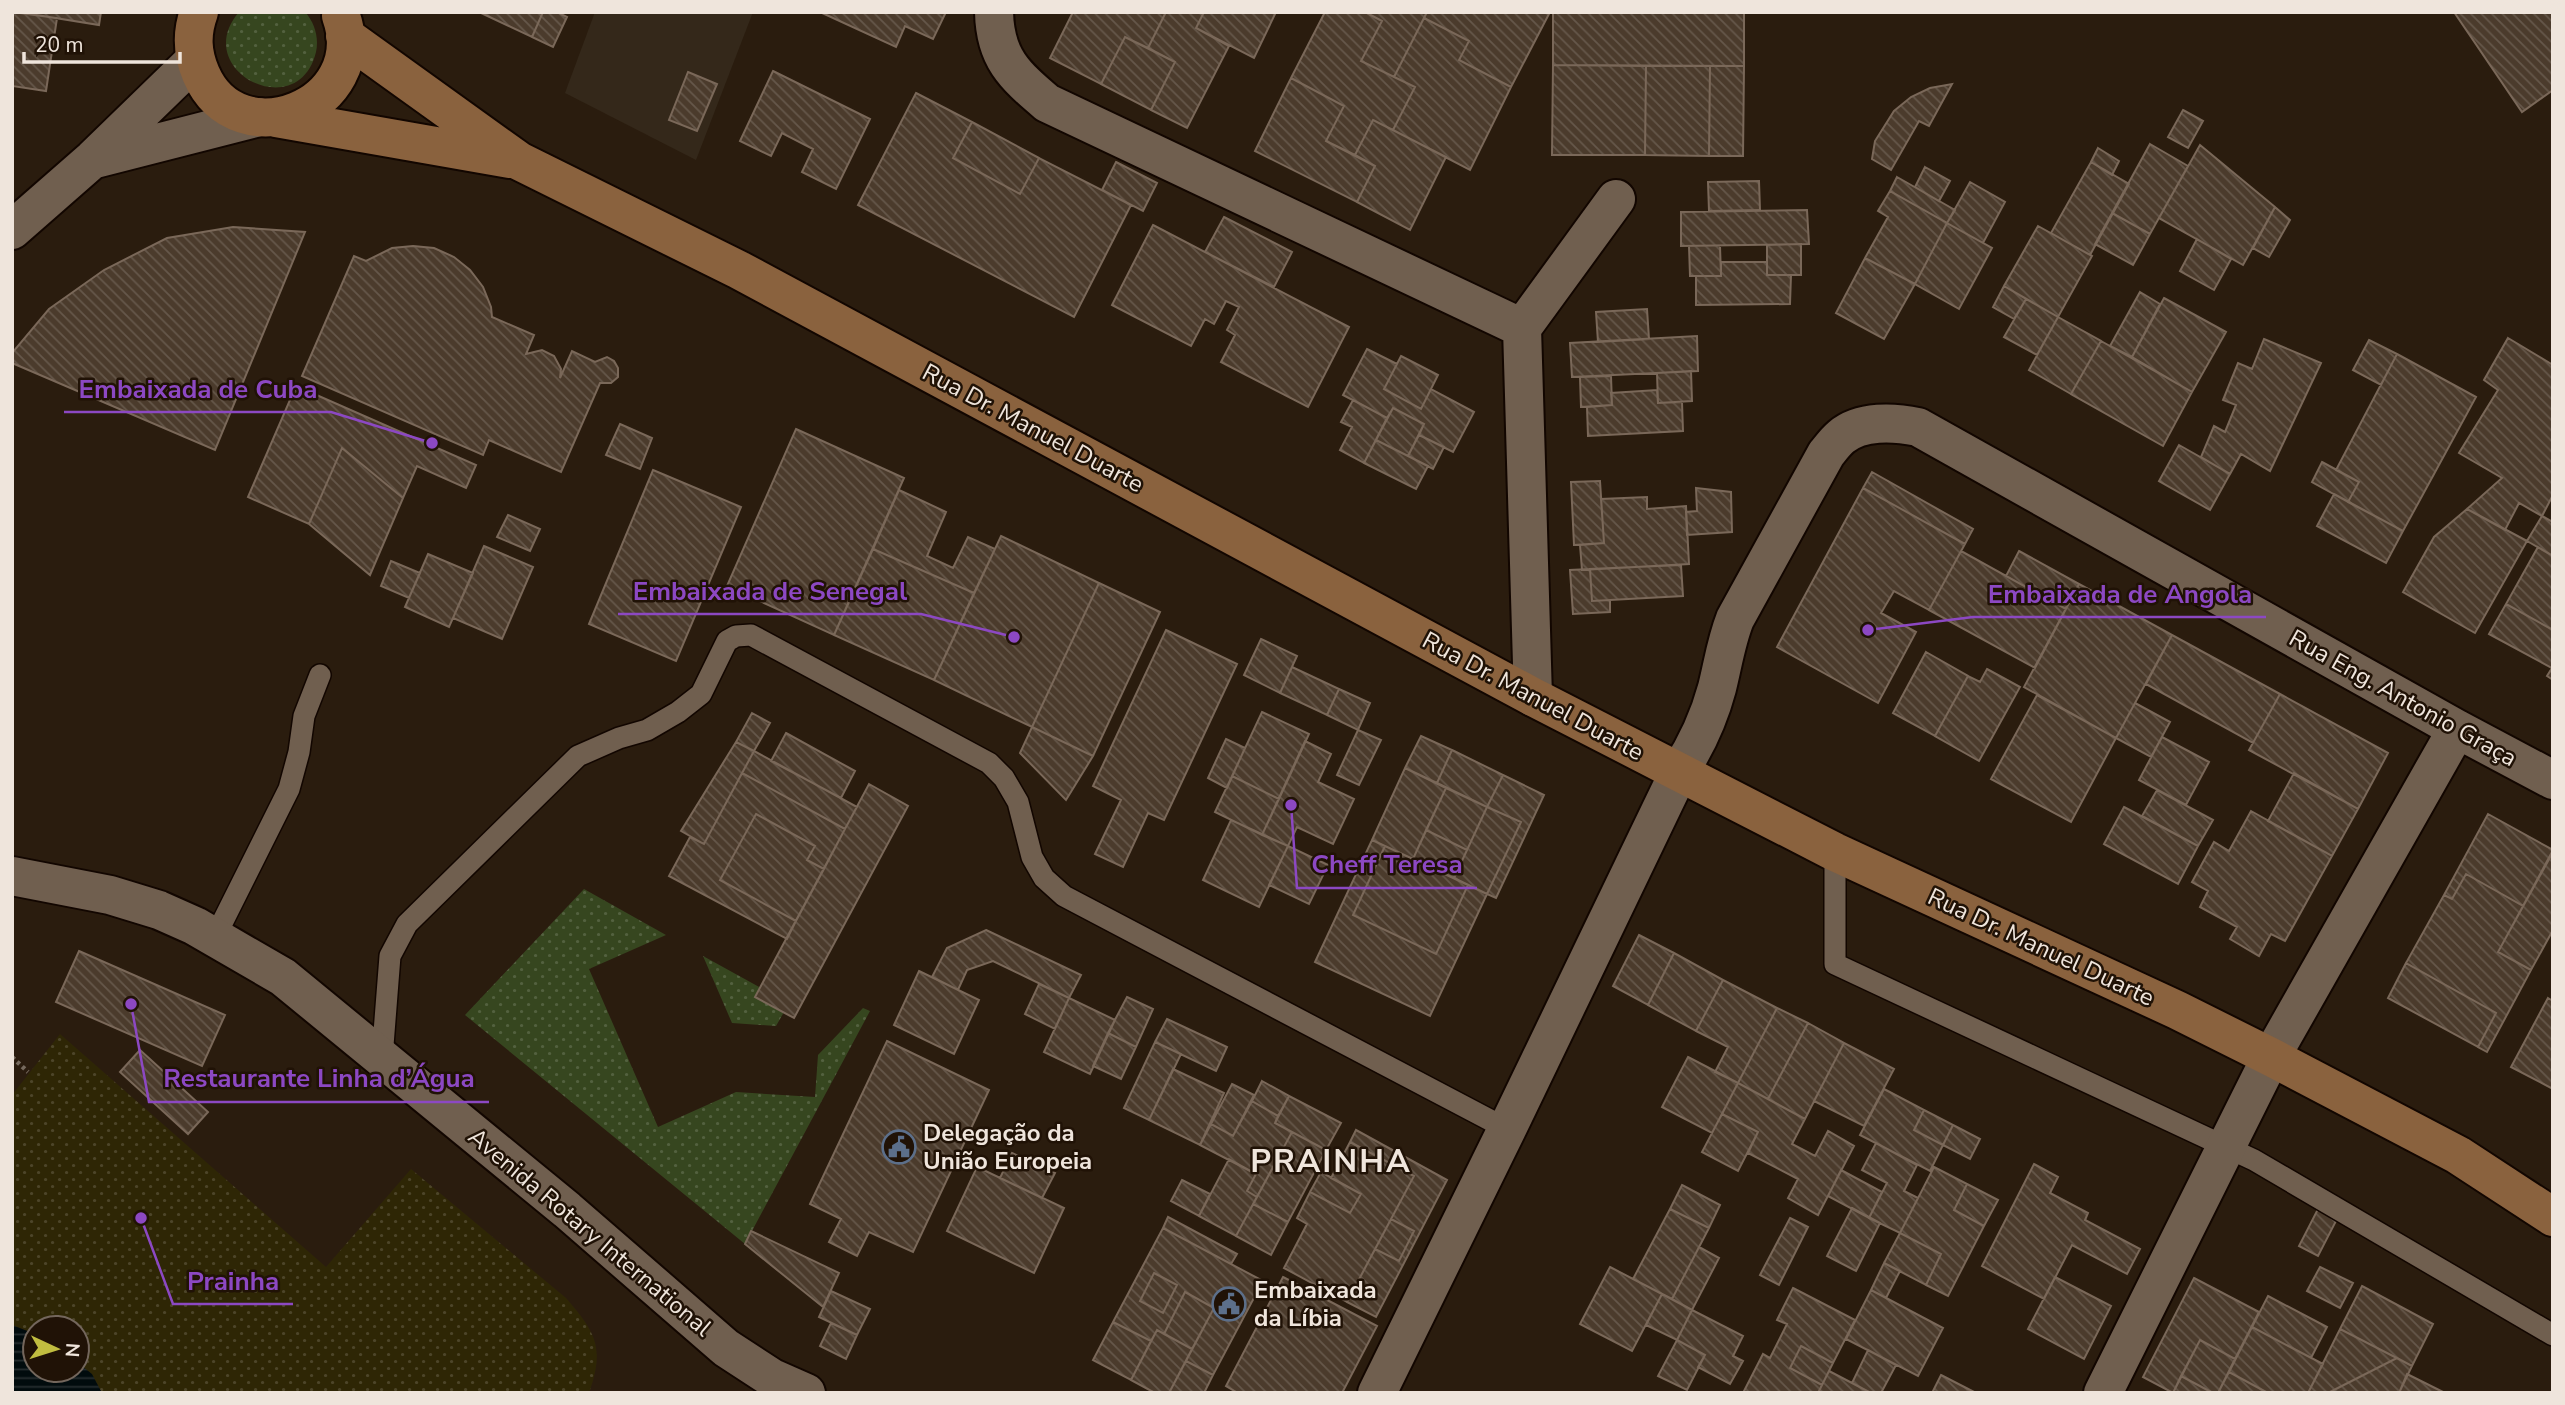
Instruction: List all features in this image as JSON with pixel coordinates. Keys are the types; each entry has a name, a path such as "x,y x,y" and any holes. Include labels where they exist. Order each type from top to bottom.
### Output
{"street":[{"path":"12,229 93,159 195,60 193,34 199,12"},
{"path":"995,12 995,31 1009,68 1046,103 1522,328"},
{"path":"93,159 304,110 324,94 339,73 343,61 342,24"},
{"name":"Rua Dr. Manuel Duarte","path":"342,24 519,161 739,270 1533,697 1835,852 2164,1004 2271,1057 2458,1155 2553,1217"},
{"name":"Rua Dr. Manuel Duarte","path":"195,60 204,81 218,98 237,111 519,161"},
{"path":"1533,697 1522,328 1616,199"},
{"name":"Rua Eng. Antonio Graça","path":"1377,1393 1679,772 1704,726 1717,688 1725,645 1735,619 1826,454 1843,435 1867,426 1894,422 1918,427 2553,780"},
{"path":"2102,1393 2271,1057 2457,729"},
{"name":"Avenida Rotary International","path":"12,876 110,895 159,911 215,937 283,977 567,1210 726,1348 772,1378 806,1393"}],"lane":[{"path":"382,1058 390,956 407,924 578,756 619,738 647,730 678,712 701,694 727,641 736,636 751,635 989,763 1004,778 1017,802 1032,857 1044,878 1064,896 1507,1129"},
{"path":"215,937 289,789 299,752 304,716 320,675"},
{"path":"1835,852 1835,964 2253,1160 2553,1335"}],"path":[{"path":"12,1057 28,1072"}],"shaded area":[{"path":"595,12 753,12 696,160 565,93"},
{"path":"12,1325 21,1329 21,1384 91,1384 91,1373 102,1393 12,1393"}],"green space":[{"path":"239,12 305,12 314,26 317,41 316,52 305,74 289,85 271,87 252,82 237,70 227,53 227,33"},
{"path":"584,889 666,935 589,969 658,1127 736,1092 815,1097 818,1055 863,1008 870,1011 745,1244 465,1015"},
{"path":"703,956 761,988 755,997 784,1012 776,1026 732,1023"}],"sand":[{"path":"60,1034 326,1267 411,1169 566,1298 576,1310 591,1331 597,1352 589,1393 102,1393 91,1374 91,1314 21,1314 21,1329 12,1325 12,1095"}],"building":[{"path":"12,12 57,18 46,91 12,86"},
{"path":"18,12 101,12 99,25"},
{"path":"479,12 543,12 532,37"},
{"path":"543,12 557,12 567,17 553,47 532,37"},
{"path":"820,12 946,12 933,39 905,26 896,47"},
{"path":"1073,12 1165,14 1148,48 1125,37 1101,84 1050,58"},
{"path":"1166,12 1204,12 1196,28 1229,46 1187,128 1151,110 1175,62 1148,48"},
{"path":"1204,12 1276,12 1254,58 1196,28"},
{"path":"1325,12 1365,12 1382,21 1361,61 1415,87 1393,130 1373,120 1355,155 1326,141 1344,106 1291,78"},
{"path":"1365,12 1427,12 1394,77 1361,61 1382,21"},
{"path":"1427,12 1550,12 1511,87 1459,60 1469,41 1424,18"},
{"path":"1553,12 1744,12 1744,66 1553,65"},
{"path":"2454,12 2553,12 2553,90 2522,112"},
{"path":"1424,18 1469,41 1459,60 1511,87 1470,170 1393,130 1415,87 1394,77"},
{"path":"1125,37 1175,62 1151,110 1101,84"},
{"path":"1553,65 1646,66 1645,155 1552,155"},
{"path":"1646,66 1710,66 1709,156 1645,155"},
{"path":"1710,66 1744,66 1743,156 1709,156"},
{"path":"773,71 870,119 836,189 802,172 813,149 782,133 771,156 740,141"},
{"path":"688,72 717,84 697,131 669,120"},
{"path":"1291,78 1344,106 1326,141 1375,166 1357,202 1255,151"},
{"path":"1952,84 1929,126 1919,121 1891,170 1872,159 1875,141 1894,111 1911,97 1930,88"},
{"path":"916,93 972,122 953,158 1020,194 1039,158 1131,205 1074,317 858,205"},
{"path":"2183,110 2203,121 2188,148 2168,137"},
{"path":"1373,120 1446,157 1410,230 1357,202 1375,166 1355,155"},
{"path":"972,122 1039,158 1020,194 953,158"},
{"path":"2150,144 2188,166 2150,234 2112,213"},
{"path":"2200,145 2275,207 2243,265 2159,218"},
{"path":"2098,148 2119,161 2112,175 2091,162"},
{"path":"1116,162 1157,183 1143,211 1102,190"},
{"path":"2091,162 2129,184 2090,255 2051,233"},
{"path":"1925,167 1950,181 1939,201 1915,187"},
{"path":"1897,177 1955,210 1947,223 1890,191"},
{"path":"1759,181 1760,210 1709,211 1708,182"},
{"path":"1970,182 2005,202 1983,243 1947,223"},
{"path":"1890,191 1947,223 1915,284 1865,258 1888,217 1878,211"},
{"path":"2275,207 2290,220 2269,257 2253,248"},
{"path":"1807,210 1809,244 1681,246 1681,212"},
{"path":"2112,213 2150,234 2133,265 2095,244"},
{"path":"1224,217 1292,252 1274,287 1205,252"},
{"path":"1947,223 1992,248 1959,309 1915,284"},
{"path":"1153,225 1349,327 1308,407 1221,362 1235,335 1227,330 1239,307 1226,301 1214,324 1205,319 1191,346 1112,305"},
{"path":"2038,226 2092,256 2058,317 2004,286"},
{"path":"233,227 305,232 215,450 12,363 12,353 49,309 104,270 167,238"},
{"path":"2197,239 2231,259 2214,290 2180,271"},
{"path":"1801,244 1801,275 1767,275 1767,245"},
{"path":"1689,246 1720,246 1721,276 1690,276"},
{"path":"392,248 434,248 454,257 470,270 483,287 492,317 534,335 526,354 542,350 554,356 561,369 560,378 572,351 595,362 607,357 614,361 618,368 618,377 611,383 600,383 561,472 489,440 483,455 302,376 354,256 366,261"},
{"path":"1865,258 1915,284 1884,339 1836,313"},
{"path":"1721,262 1767,262 1767,275 1791,275 1790,304 1696,305 1696,276 1721,276"},
{"path":"2004,286 2026,299 2014,319 1993,307"},
{"path":"2140,292 2160,304 2132,357 2110,346"},
{"path":"2164,298 2226,332 2192,392 2132,357"},
{"path":"2026,299 2058,317 2037,355 2004,337"},
{"path":"1647,309 1649,339 1598,342 1596,312"},
{"path":"2058,317 2101,341 2071,394 2029,370"},
{"path":"1697,336 1698,371 1572,377 1570,343"},
{"path":"2508,338 2553,365 2553,495 2542,516 2519,503 2505,530 2467,509 2502,478 2459,453 2498,390 2484,380"},
{"path":"2264,339 2321,363 2270,471 2241,454 2230,474 2201,457 2214,426 2225,432 2236,405 2223,400 2238,363 2252,369"},
{"path":"2369,340 2397,354 2381,385 2353,370"},
{"path":"2101,341 2192,392 2163,446 2071,394"},
{"path":"1367,349 1397,364 1384,389 1421,409 1431,389 1474,412 1453,452 1419,435 1424,424 1393,408 1387,418 1343,395"},
{"path":"2397,354 2476,397 2403,531 2348,502 2359,482 2336,470"},
{"path":"1401,356 1438,375 1421,409 1384,389"},
{"path":"1691,371 1692,401 1658,403 1657,373"},
{"path":"1611,376 1612,405 1581,407 1580,377"},
{"path":"296,386 476,465 466,488 417,466 403,498 342,448 309,524 248,497"},
{"path":"1657,390 1658,403 1682,402 1683,431 1588,436 1587,407 1612,405 1611,393"},
{"path":"1353,400 1387,418 1364,463 1340,450 1352,427 1341,422"},
{"path":"1393,408 1424,424 1408,456 1376,440"},
{"path":"620,424 652,438 640,469 606,455"},
{"path":"796,429 904,478 834,635 727,586"},
{"path":"1419,435 1444,447 1433,469 1408,456"},
{"path":"1376,440 1428,466 1416,489 1364,463"},
{"path":"2179,445 2230,474 2210,510 2159,481"},
{"path":"342,448 403,498 370,575 309,524"},
{"path":"2322,462 2359,482 2348,502 2312,482"},
{"path":"653,470 741,507 676,661 589,624"},
{"path":"1872,472 1973,529 1965,544 1863,488"},
{"path":"1600,481 1604,543 1574,545 1571,482"},
{"path":"1696,488 1731,492 1732,532 1687,535 1686,512 1697,511"},
{"path":"1863,488 1965,544 1929,610 1894,591 1881,613 1916,632 1878,703 1777,647"},
{"path":"899,490 946,512 927,556 953,568 968,537 995,549 974,593 873,549"},
{"path":"2334,494 2403,531 2386,563 2317,526"},
{"path":"1647,497 1647,509 1686,506 1689,564 1582,570 1580,545 1604,543 1601,499"},
{"path":"2467,509 2527,541 2475,633 2403,592 2434,537"},
{"path":"508,515 540,529 530,551 497,537"},
{"path":"2542,516 2553,522 2553,556 2527,541"},
{"path":"1001,536 1099,583 1032,727 934,680"},
{"path":"484,546 533,567 502,639 453,618"},
{"path":"2538,547 2553,556 2553,630 2506,604"},
{"path":"873,549 974,593 934,680 834,635"},
{"path":"1961,551 2066,609 2035,668 1929,610"},
{"path":"2019,551 2079,584 2066,609 2006,576"},
{"path":"428,554 473,573 449,627 405,607"},
{"path":"391,561 420,573 409,598 381,586"},
{"path":"1681,565 1683,596 1592,601 1590,569"},
{"path":"1590,569 1592,601 1610,600 1610,612 1573,614 1570,570"},
{"path":"1099,583 1160,612 1093,756 1032,727"},
{"path":"2079,584 2172,635 2116,738 2024,687"},
{"path":"2506,604 2553,630 2553,680 2547,676 2552,668 2489,634"},
{"path":"1166,630 1237,664 1164,820 1148,813 1123,867 1095,854 1121,800 1093,786"},
{"path":"2172,635 2280,694 2253,743 2146,684"},
{"path":"1261,639 1297,656 1280,693 1244,675"},
{"path":"1926,652 1968,676 1935,736 1893,713"},
{"path":"1292,667 1339,689 1327,715 1280,693"},
{"path":"1987,669 2020,687 1979,761 1935,736 1968,676 1980,682"},
{"path":"1339,689 1370,703 1358,730 1327,715"},
{"path":"2280,694 2388,753 2358,809 2249,750"},
{"path":"2037,695 2116,738 2071,822 1991,779"},
{"path":"2135,703 2170,722 2151,757 2116,738"},
{"path":"1262,712 1309,734 1279,799 1232,776"},
{"path":"752,713 770,723 754,751 736,742"},
{"path":"1032,727 1093,756 1066,800 1020,753"},
{"path":"1358,730 1381,740 1359,785 1337,775"},
{"path":"786,733 855,771 841,798 771,761"},
{"path":"1421,736 1452,750 1437,783 1405,768"},
{"path":"2162,737 2209,762 2186,805 2139,780"},
{"path":"1226,739 1245,748 1227,788 1208,778"},
{"path":"1305,741 1331,754 1318,782 1354,799 1333,844 1297,827 1288,846 1262,835"},
{"path":"736,742 754,751 704,844 681,831"},
{"path":"1452,750 1503,775 1487,807 1437,783"},
{"path":"754,751 857,807 845,829 742,773"},
{"path":"1405,768 1446,788 1413,859 1372,840"},
{"path":"742,773 845,829 824,869 807,860 815,846 756,814 720,880 796,921 787,939 669,876 690,837 704,844"},
{"path":"2294,773 2358,809 2332,856 2268,821"},
{"path":"1503,775 1544,795 1496,898 1487,894 1521,822 1487,807"},
{"path":"1232,776 1279,799 1262,835 1215,812"},
{"path":"869,784 908,806 794,1018 755,997"},
{"path":"1446,788 1487,807 1467,850 1426,830"},
{"path":"2157,790 2213,820 2198,846 2142,816"},
{"path":"1487,807 1521,822 1487,894 1454,878"},
{"path":"2124,807 2198,846 2178,884 2104,844"},
{"path":"2251,811 2332,856 2285,941 2271,934 2259,956 2230,939 2237,927 2200,907 2208,891 2192,882 2214,842 2229,851"},
{"path":"756,814 815,846 807,860 824,869 796,921 720,880"},
{"path":"2488,814 2553,850 2523,906 2466,874 2452,899 2444,895"},
{"path":"1231,820 1288,846 1259,907 1203,880"},
{"path":"1426,830 1467,850 1454,878 1413,859"},
{"path":"1372,840 1385,846 1353,915 1436,954 1468,885 1487,894 1430,1016 1315,962"},
{"path":"1288,846 1328,865 1309,904 1269,885"},
{"path":"1385,846 1468,885 1436,954 1353,915"},
{"path":"2553,852 2553,930 2531,970 2498,952"},
{"path":"2466,874 2523,906 2498,952 2531,970 2487,1052 2478,1047 2496,1013 2406,963 2444,895 2452,899"},
{"path":"986,930 1081,975 1069,998 993,961 967,970 958,990 932,977 947,948"},
{"path":"1639,935 1674,953 1648,1005 1613,986"},
{"path":"79,951 225,1015 202,1066 56,1002"},
{"path":"1674,953 1723,980 1696,1031 1648,1005"},
{"path":"2406,963 2496,1013 2478,1047 2388,998"},
{"path":"919,971 979,1000 954,1054 894,1025"},
{"path":"1723,980 1777,1008 1738,1083 1715,1072 1728,1047 1696,1031"},
{"path":"1039,984 1069,998 1055,1029 1025,1014"},
{"path":"1127,997 1153,1009 1136,1047 1108,1033"},
{"path":"1069,998 1115,1020 1090,1074 1044,1052"},
{"path":"2548,998 2553,1001 2553,1089 2511,1067"},
{"path":"1777,1008 1808,1023 1768,1099 1738,1083"},
{"path":"1167,1019 1227,1047 1216,1071 1155,1042"},
{"path":"1808,1023 1844,1043 1805,1119 1768,1099"},
{"path":"1108,1033 1136,1047 1121,1079 1093,1066"},
{"name":"Delegação da União Europeia","path":"887,1041 989,1090 913,1252 869,1232 857,1256 829,1242 841,1219 810,1204"},
{"path":"1155,1042 1181,1054 1149,1120 1124,1108"},
{"path":"1844,1043 1894,1069 1864,1126 1814,1101"},
{"path":"140,1050 208,1112 188,1134 120,1072"},
{"path":"1688,1057 1738,1083 1712,1133 1662,1107"},
{"path":"1173,1069 1224,1093 1200,1145 1149,1120"},
{"path":"1262,1081 1289,1096 1278,1116 1252,1101"},
{"path":"1738,1083 1805,1119 1792,1144 1815,1156 1828,1131 1854,1146 1818,1215 1788,1198 1798,1179 1748,1153 1758,1132 1722,1114"},
{"path":"1232,1084 1254,1095 1233,1136 1211,1124"},
{"path":"1884,1089 1924,1110 1914,1130 1943,1145 1930,1171 1860,1135"},
{"path":"1289,1096 1341,1123 1326,1150 1275,1123"},
{"path":"1252,1101 1278,1116 1275,1123 1292,1132 1257,1197 1247,1191 1256,1174 1200,1145 1211,1124 1233,1136"},
{"path":"1924,1110 1953,1125 1943,1145 1914,1130"},
{"path":"1722,1114 1758,1132 1738,1171 1702,1152"},
{"path":"1953,1125 1980,1139 1970,1159 1943,1145"},
{"path":"1356,1130 1447,1180 1376,1317 1347,1302 1375,1249 1399,1261 1414,1231 1391,1219 1414,1176 1350,1142"},
{"path":"1292,1132 1326,1150 1288,1222 1253,1204"},
{"path":"1350,1142 1414,1176 1347,1302 1284,1268 1307,1224 1297,1218 1310,1192 1350,1213 1361,1194 1331,1178"},
{"path":"1876,1143 1917,1165 1904,1191 1918,1198 1900,1233 1869,1218 1887,1183 1862,1170"},
{"path":"1012,1153 1055,1173 1042,1198 1000,1178"},
{"path":"1229,1159 1256,1174 1247,1191 1257,1197 1236,1236 1199,1216"},
{"path":"2034,1164 2058,1177 2050,1193 2088,1213 2085,1220 2140,1249 2127,1274 2072,1245 2044,1299 1982,1266"},
{"path":"977,1167 1064,1208 1034,1273 947,1231"},
{"path":"1934,1167 1967,1184 1954,1210 1984,1226 1948,1296 1926,1285 1941,1254 1900,1233"},
{"path":"1841,1170 1882,1192 1869,1218 1828,1196"},
{"path":"1321,1172 1361,1194 1350,1213 1310,1192"},
{"path":"1182,1180 1210,1194 1199,1216 1171,1201"},
{"path":"1967,1184 1998,1200 1984,1226 1954,1210"},
{"path":"1682,1185 1720,1205 1709,1228 1670,1209"},
{"path":"1253,1204 1288,1222 1271,1255 1236,1236"},
{"path":"1852,1208 1880,1223 1856,1271 1827,1256"},
{"path":"1670,1209 1709,1228 1672,1299 1633,1279"},
{"path":"2318,1209 2337,1219 2318,1256 2299,1246"},
{"path":"1168,1217 1237,1254 1231,1264 1163,1228"},
{"path":"1790,1218 1808,1227 1779,1285 1760,1275"},
{"path":"1391,1219 1414,1231 1399,1261 1375,1249"},
{"name":"Embaixada da Líbia","path":"1163,1228 1263,1281 1213,1375 1186,1361 1214,1308 1185,1292 1164,1334 1157,1330 1151,1341 1113,1322","holes":["1154,1273 1177,1285 1163,1313 1140,1301"]},
{"path":"751,1231 839,1273 823,1307 745,1244"},
{"path":"1900,1233 1941,1254 1926,1285 1884,1263"},
{"path":"1699,1247 1719,1258 1692,1310 1672,1299"},
{"path":"1884,1263 1900,1271 1886,1298 1871,1290"},
{"path":"1610,1267 1662,1294 1632,1351 1580,1324"},
{"path":"2320,1267 2353,1283 2340,1308 2307,1291"},
{"path":"1154,1273 1177,1285 1163,1313 1140,1301"},
{"path":"1283,1277 1377,1326 1342,1393 1238,1393 1226,1386"},
{"path":"2055,1277 2111,1306 2084,1359 2028,1329"},
{"path":"2194,1278 2259,1312 2235,1359 2200,1340 2173,1393 2143,1377"},
{"path":"2362,1286 2433,1324 2412,1366 2340,1329"},
{"path":"1793,1288 1855,1320 1833,1363 1801,1346 1790,1368 1822,1385 1818,1393 1743,1393 1763,1354 1770,1358 1787,1324 1777,1320"},
{"path":"1871,1290 1943,1328 1918,1376 1846,1339"},
{"path":"831,1291 870,1309 857,1335 819,1317"},
{"path":"1185,1292 1214,1308 1192,1349 1164,1334"},
{"path":"1662,1294 1692,1310 1677,1340 1646,1325"},
{"path":"2268,1296 2327,1327 2311,1358 2252,1327"},
{"path":"1692,1310 1743,1336 1733,1356 1743,1361 1730,1384 1698,1367 1705,1355 1677,1340"},
{"path":"1113,1322 1151,1341 1131,1380 1093,1360"},
{"path":"831,1323 857,1335 846,1359 820,1346"},
{"path":"2252,1327 2323,1364 2308,1393 2268,1393 2229,1372"},
{"path":"2340,1329 2397,1358 2328,1393 2308,1393"},
{"path":"1157,1330 1192,1349 1169,1393 1155,1393 1131,1380"},
{"path":"1677,1340 1705,1355 1687,1390 1658,1376"},
{"path":"2200,1340 2235,1359 2218,1393 2181,1376"},
{"path":"1801,1346 1833,1363 1822,1385 1790,1368"},
{"path":"1868,1350 1896,1365 1881,1393 1871,1393 1852,1383"},
{"path":"2397,1358 2412,1366 2399,1393 2328,1393"},
{"path":"1186,1361 1213,1375 1204,1393 1169,1393"},
{"path":"1829,1371 1852,1383 1871,1393 1818,1393"},
{"path":"2229,1372 2268,1393 2218,1393"},
{"path":"2407,1374 2445,1393 2399,1393"},
{"path":"1941,1375 1976,1393 1932,1393"},
{"path":"2181,1376 2213,1393 2173,1393"}],"place":[{"name":"Embaixada de Cuba","path":"432,443"},
{"name":"Embaixada de Angola","path":"1868,630"},
{"name":"Embaixada de Senegal","path":"1014,637"},
{"name":"Cheff Teresa","path":"1291,805"},
{"name":"Restaurante Linha d’Água","path":"131,1004"},
{"name":"Delegação da União Europeia","path":"899,1147"},
{"name":"Prainha","path":"141,1218"},
{"name":"Embaixada da Líbia","path":"1229,1304"}],"district":[{"name":"PRAINHA","path":"1331,1161"}]}
